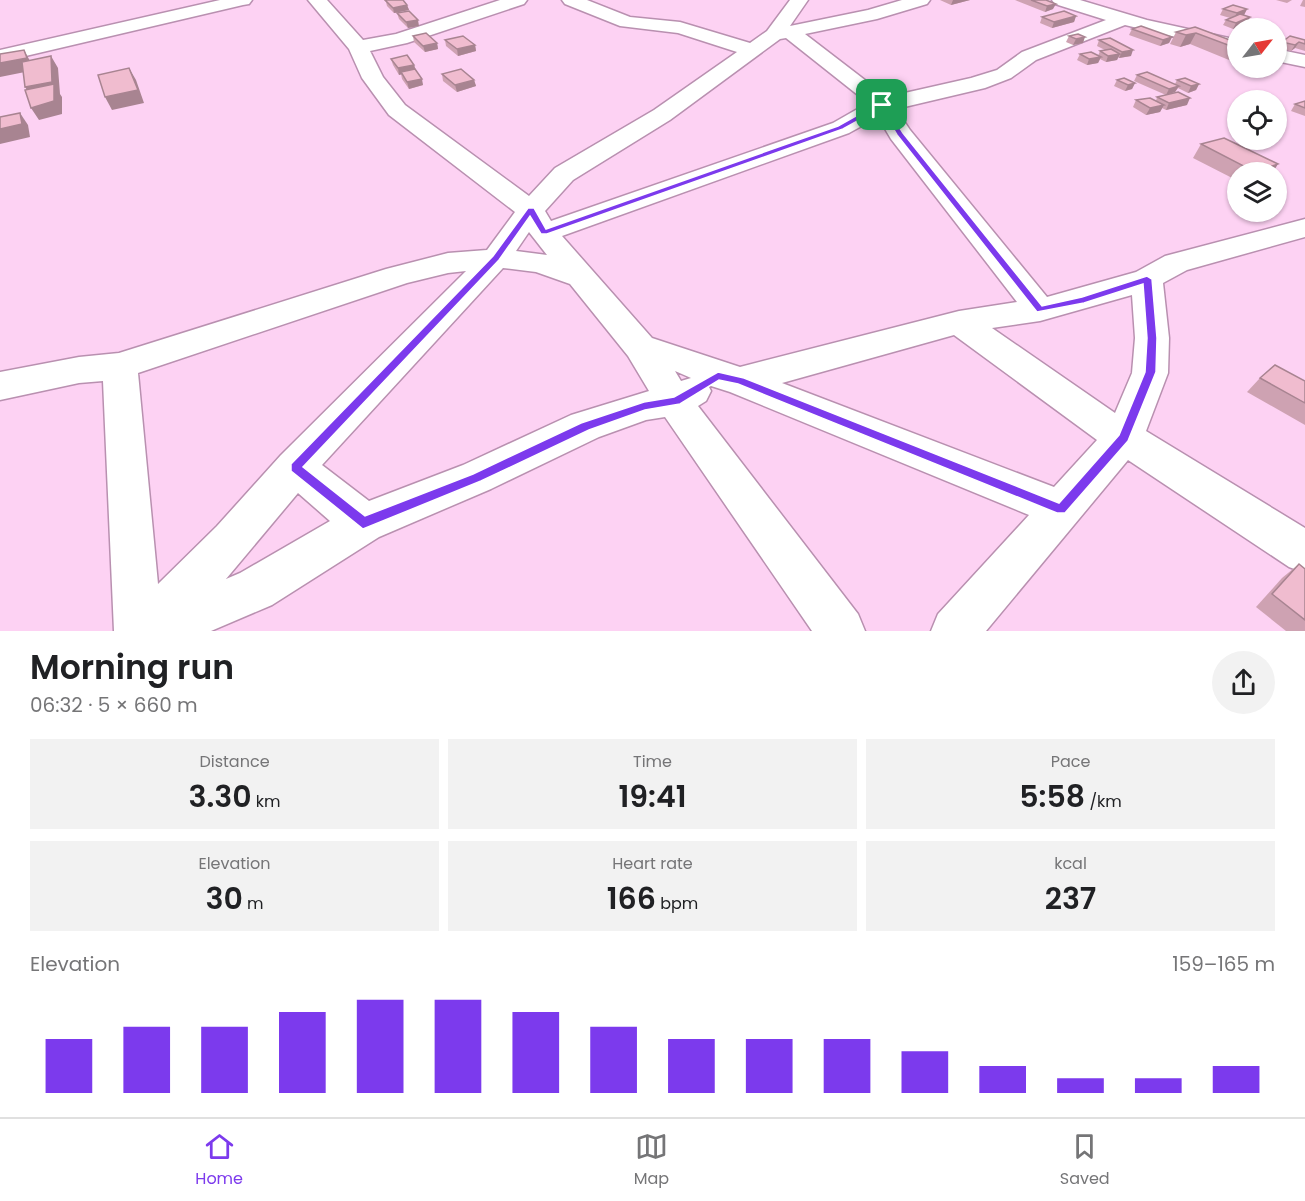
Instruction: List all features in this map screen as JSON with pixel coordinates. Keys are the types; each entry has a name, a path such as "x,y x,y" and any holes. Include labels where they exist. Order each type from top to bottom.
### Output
{"street":[{"path":"0,56 217,3 243,0"},
{"path":"317,0 358,47 373,78 396,110 537,221 640,347 694,432 841,631"},
{"path":"358,47 400,39 518,0"},
{"path":"571,0 627,22 772,39 856,81 882,105 900,134 1040,310"},
{"path":"145,631 232,540 295,467 496,258 537,221 564,174 662,115 772,39 799,0"},
{"path":"772,39 871,15 921,0"},
{"path":"1061,0 1125,20 1227,43"},
{"path":"537,221 841,128 882,105 977,83 1004,74 1029,56 1058,43 1125,20"},
{"path":"1287,57 1305,61"},
{"path":"841,128 900,134"},
{"path":"154,631 256,589 363,523 477,477 585,426 644,406 676,401 729,378 959,322 1040,310 1084,299 1147,279 1176,263 1305,228"},
{"path":"0,386 79,370 120,366 397,276 448,263 496,258 540,263 582,277"},
{"path":"955,631 1124,437 1150,372 1152,338 1147,279"},
{"path":"959,322 1085,413 1305,552"},
{"path":"640,347 696,365 1061,509"},
{"path":"120,366 138,631"},
{"path":"295,467 363,523"}],"building":[{"path":"385,0 403,0 407,5 393,8"},
{"path":"1031,0 1046,0 1056,4 1047,6"},
{"path":"1233,5 1247,9 1237,13 1223,9"},
{"path":"409,11 418,20 406,22 397,13"},
{"path":"1064,11 1076,16 1054,22 1042,17"},
{"path":"1240,14 1250,17 1248,18 1231,18"},
{"path":"1141,26 1172,37 1163,40 1132,29"},
{"path":"1195,27 1227,39 1227,45 1196,33 1186,35 1176,32"},
{"path":"426,33 437,43 423,46 413,36"},
{"path":"1078,34 1085,37 1076,39 1069,36"},
{"path":"463,36 475,45 457,49 445,40"},
{"path":"1290,36 1305,40 1305,44 1287,43 1287,38"},
{"path":"1110,38 1133,50 1122,52 1099,40"},
{"path":"1111,49 1120,54 1108,56 1100,51"},
{"path":"24,50 27,58 0,63 0,54"},
{"path":"1091,52 1101,57 1089,59 1080,54"},
{"path":"407,55 414,65 398,68 391,59"},
{"path":"51,56 52,82 25,87 22,62"},
{"path":"129,68 138,90 105,97 98,75"},
{"path":"415,69 422,79 407,82 401,72"},
{"path":"461,69 474,80 455,85 442,74"},
{"path":"1147,72 1179,86 1169,89 1137,75"},
{"path":"1124,78 1135,83 1128,85 1117,80"},
{"path":"1185,78 1199,84 1191,86 1177,80"},
{"path":"54,84 54,101 31,108 25,90"},
{"path":"1178,92 1190,98 1169,103 1157,97"},
{"path":"1150,98 1164,105 1150,108 1136,100"},
{"path":"1305,101 1305,108 1295,104"},
{"path":"20,113 22,124 0,129 0,117"},
{"path":"1224,138 1227,139 1227,150 1249,150 1274,162 1236,162 1201,144"},
{"path":"1275,365 1305,381 1305,403 1260,378"},
{"path":"1299,564 1305,569 1305,620 1272,594"}],"route":[{"path":"882,105 900,134 1040,310 1147,279 1152,338 1150,372 1124,437 1061,509 740,381 718,375 676,401 644,406 585,426 477,477 363,523 295,467 496,258 531,210 544,232 841,128 882,105"}]}
